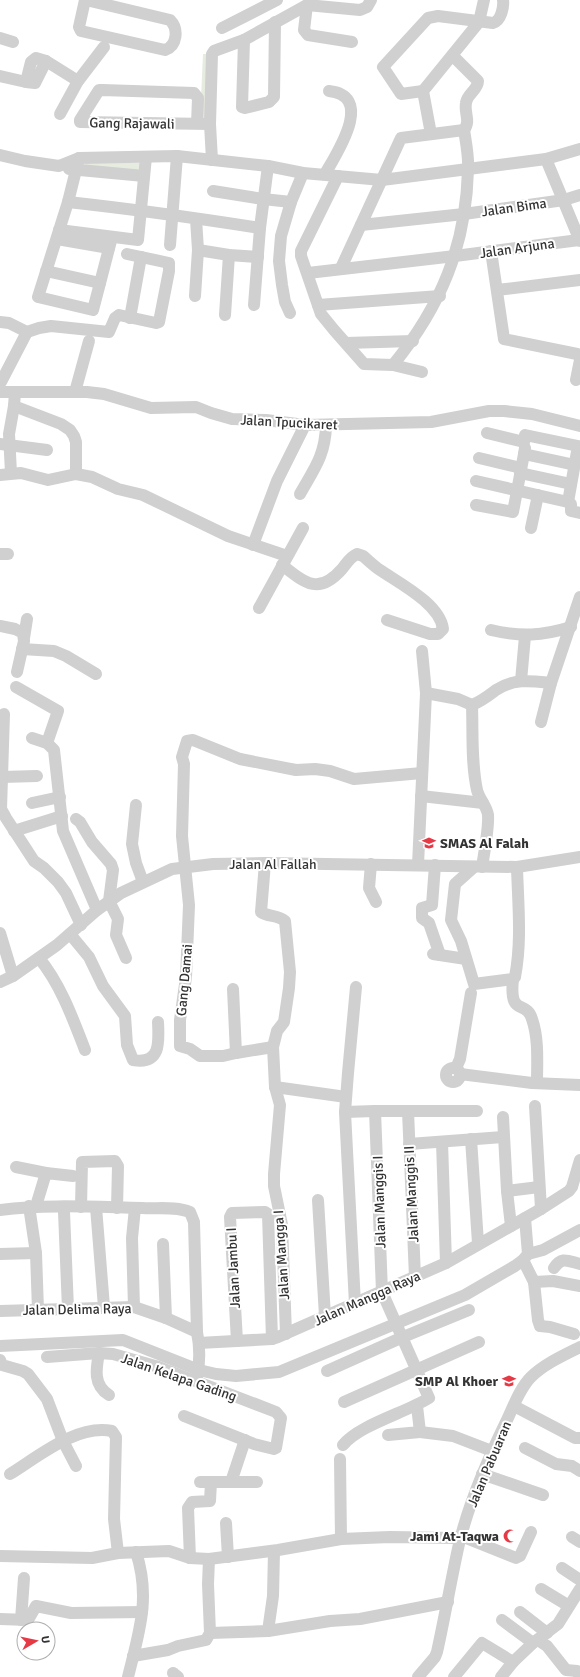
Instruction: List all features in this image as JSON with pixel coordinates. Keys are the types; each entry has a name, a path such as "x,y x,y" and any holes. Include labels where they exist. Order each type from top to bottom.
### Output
{"street":[{"path":"86,0 170,20 176,29 171,48 165,50 81,32 79,27 86,0"},
{"path":"222,28 262,4 276,0"},
{"path":"484,0 479,22 453,56 423,91 401,94 380,62 428,18 438,16 479,22 493,23 497,22 504,4 504,0"},
{"path":"212,158 210,124 212,54 216,49 244,40 307,5 360,10 365,9 370,2"},
{"path":"307,5 304,30 308,35 352,42"},
{"path":"244,40 242,107 245,108 269,102 272,100 275,93 275,22"},
{"path":"0,38 13,42"},
{"path":"60,114 78,81 104,47"},
{"path":"394,364 413,341 440,296 456,256 464,214 468,169 464,130 468,123 466,103 478,85 478,81 453,56"},
{"path":"0,76 26,82 33,59 36,58 46,61 78,81"},
{"name":"Gang Rajawali","path":"101,90 194,92 198,98 197,124 80,122 80,120 101,90"},
{"path":"326,174 346,138 352,117 347,98 342,94 329,91"},
{"path":"423,91 431,134"},
{"path":"197,124 210,124"},
{"path":"340,268 401,138 464,130"},
{"path":"0,155 25,161 59,166 146,157 177,156 212,158 268,166 303,173 382,180 546,159 580,149"},
{"path":"170,245 177,156"},
{"path":"58,234 111,243 138,240 146,157"},
{"path":"546,159 580,240"},
{"path":"77,164 144,176"},
{"path":"77,164 68,202 38,297 92,311 111,243"},
{"path":"254,305 260,228 268,166"},
{"path":"290,313 283,291 279,261 280,236 291,202 303,173"},
{"path":"338,176 300,253 318,304 326,320 364,364 394,364 422,372"},
{"path":"213,191 263,200 291,202"},
{"name":"Jalan Bima","path":"360,225 464,214 564,200 580,195"},
{"path":"68,202 142,210 172,216 196,218 260,228"},
{"path":"195,296 198,250 196,218"},
{"name":"Jalan Arjuna","path":"308,273 580,240"},
{"path":"198,250 229,255 258,257"},
{"path":"491,251 504,338 577,354 580,357"},
{"path":"0,322 9,323 27,332 51,326 109,332 117,316 119,315 156,323 159,322 169,271 169,263 127,254"},
{"path":"225,316 229,255"},
{"path":"130,318 142,256"},
{"path":"46,271 100,283"},
{"path":"497,290 580,280"},
{"path":"318,304 440,296"},
{"path":"1,387 27,332"},
{"path":"75,392 88,341"},
{"path":"346,342 413,341"},
{"path":"576,380 580,360"},
{"name":"Jalan Tpucikaret","path":"1,387 15,399 47,391 87,392 104,394 151,408 196,407 232,419 266,420 305,425 326,426 431,422 496,411 532,414 580,426"},
{"path":"76,474 76,442 70,430 15,399 9,434 5,444 5,474 21,473 48,480 76,474 92,477 118,489 143,495 285,561 301,579 314,585 319,585 329,580 352,556 357,554 363,556 437,613 442,622 443,629 438,634 430,634 387,620"},
{"path":"253,545 277,481 305,425"},
{"path":"300,494 322,455 325,444 326,426"},
{"path":"487,433 524,442 525,435 578,446 568,502"},
{"path":"5,444 47,450"},
{"path":"476,505 512,512 524,450 575,465"},
{"path":"479,458 571,484"},
{"path":"476,481 568,502 571,504 572,511 580,513"},
{"path":"531,528 538,496"},
{"path":"259,608 302,528"},
{"path":"541,722 551,683 576,629 580,597"},
{"path":"17,672 23,644 26,619"},
{"path":"0,626 23,633 23,644"},
{"path":"491,630 525,636 576,629"},
{"path":"521,681 525,636"},
{"path":"23,644 66,656 96,674"},
{"path":"418,865 426,693 422,651"},
{"path":"426,693 477,703 497,689 514,681 551,683"},
{"path":"16,687 58,711 47,743"},
{"path":"477,703 473,760 478,794 486,808 488,819 478,867 455,884 451,920 461,941 474,984 513,979"},
{"path":"4,714 0,809 34,861 44,868 66,892 81,925"},
{"path":"32,738 47,743 54,750 64,836 98,910"},
{"path":"186,866 182,836 184,764 182,757 187,741 193,740 240,759 296,770 315,769 330,771 354,779 422,773"},
{"path":"2,777 37,776"},
{"path":"421,796 483,803"},
{"path":"32,803 60,797"},
{"path":"136,805 132,844 136,863 143,882"},
{"path":"14,831 62,816"},
{"path":"76,819 80,822 92,842 111,864 113,870 109,901 118,920 116,934 126,958"},
{"name":"Jalan Al Fallah","path":"0,982 13,976 39,958 122,892 172,869 186,866 213,864 265,863 517,867 580,857"},
{"path":"233,989 236,1053 273,1047 277,1031 284,1022 290,972 285,921 281,918 264,914 262,912 265,863"},
{"path":"371,864 368,888 376,902"},
{"path":"435,865 432,905 422,908 422,918 429,923 436,955 466,959"},
{"name":"Gang Damai","path":"186,866 189,904 186,977 180,1020 180,1044 182,1048 190,1049 200,1056 223,1056 236,1053"},
{"path":"517,867 519,951 516,976 513,979 512,1000 516,1006 526,1011 532,1017 535,1030 538,1084"},
{"path":"0,933 13,976"},
{"path":"70,934 89,957 103,986 125,1016 126,1046 133,1060 145,1060 151,1057 157,1050 158,1022"},
{"path":"39,958 47,968 68,1008 86,1050"},
{"path":"355,1304 345,1112 356,987"},
{"path":"471,993 458,1071 538,1084 580,1085"},
{"name":"Jalan Mangga I","path":"273,1047 275,1088 280,1106 274,1186 282,1225 286,1334"},
{"path":"275,1088 346,1097"},
{"path":"536,1106 541,1209"},
{"name":"Jalan Manggis I","path":"375,1111 382,1292"},
{"name":"Jalan Manggis II","path":"408,1111 415,1277"},
{"path":"345,1112 477,1111"},
{"path":"503,1117 503,1137 511,1226"},
{"path":"409,1144 503,1137"},
{"path":"471,1140 478,1243"},
{"path":"442,1142 446,1262"},
{"name":"Jalan Mangga Raya","path":"198,1337 238,1341 272,1339 415,1277 446,1262 511,1226 569,1191 572,1187 580,1160"},
{"path":"81,1207 82,1162 115,1161 118,1166 116,1208"},
{"path":"16,1168 73,1176"},
{"path":"38,1310 36,1253 32,1206 46,1173"},
{"path":"507,1191 539,1187"},
{"path":"318,1200 325,1316"},
{"path":"0,1210 32,1206 96,1206 185,1210 190,1212 193,1217 198,1337 197,1376"},
{"path":"96,1206 104,1307"},
{"path":"134,1208 132,1238 134,1307"},
{"path":"64,1212 68,1309"},
{"name":"Jalan Jambu I","path":"238,1341 230,1217 232,1213 249,1212 265,1212 268,1214 272,1339"},
{"path":"525,1218 525,1257 534,1282 540,1326 550,1327 574,1334"},
{"path":"327,1371 465,1295 525,1257 543,1250 580,1230"},
{"path":"163,1244 166,1318"},
{"path":"0,1254 36,1253"},
{"path":"554,1268 558,1262 564,1260 580,1264"},
{"path":"534,1282 552,1281 580,1286"},
{"path":"343,1445 356,1433 416,1406 429,1398 382,1292"},
{"name":"Jalan Delima Raya","path":"0,1311 134,1307 166,1318 198,1337"},
{"path":"0,1346 123,1340 197,1376 232,1376 279,1372 400,1330 469,1310"},
{"path":"344,1402 479,1342"},
{"name":"Jalan Pabuaran","path":"418,1677 435,1657 437,1652 461,1536 482,1474 523,1387 531,1377 541,1369 580,1347"},
{"path":"98,1353 96,1370 97,1381 101,1389 109,1395"},
{"name":"Jalan Kelapa Gading","path":"47,1357 98,1353 113,1354 197,1376 276,1412 282,1418 275,1449 264,1447 245,1440"},
{"path":"0,1361 2,1365 28,1374 47,1399 63,1441 76,1466"},
{"path":"416,1406 420,1432"},
{"path":"514,1406 575,1438 580,1438"},
{"path":"184,1416 245,1440 231,1482"},
{"path":"10,1474 63,1441 82,1433 105,1430 112,1431 116,1437 114,1519 118,1553"},
{"path":"388,1435 420,1432 453,1436 492,1451"},
{"path":"525,1448 556,1464 572,1466 580,1471"},
{"path":"340,1459 341,1539"},
{"path":"482,1474 543,1495"},
{"path":"190,1558 188,1508 192,1502 210,1502 206,1482 257,1482"},
{"path":"226,1523 228,1557"},
{"path":"0,1556 92,1558 118,1553 169,1551 190,1558 208,1559 274,1551 341,1539 390,1537 456,1538 461,1536 516,1558 520,1556 531,1532"},
{"path":"268,1631 273,1596 274,1551"},
{"path":"128,1677 140,1630 144,1586 141,1568 136,1552"},
{"path":"133,1656 206,1640 210,1633 208,1559"},
{"path":"562,1568 580,1580"},
{"path":"21,1620 24,1578"},
{"path":"541,1588 568,1606"},
{"path":"501,1677 513,1662 539,1638 558,1624 580,1589"},
{"path":"210,1633 268,1631 330,1621 360,1619 448,1602"},
{"path":"0,1619 30,1619 36,1606 72,1613 142,1612"},
{"path":"520,1612 539,1638 548,1646 566,1670 577,1671 580,1676"},
{"path":"502,1620 539,1638"},
{"path":"454,1677 482,1643 513,1662"}],"shaded area":[{"path":"203,54 210,54 207,121 200,121"},
{"path":"86,160 141,163 141,171 84,167"}],"place":[{"name":"SMAS Al Falah","path":"429,843"},
{"name":"SMP Al Khoer","path":"509,1381"},
{"name":"Jami At-Taqwa","path":"510,1536"}]}
